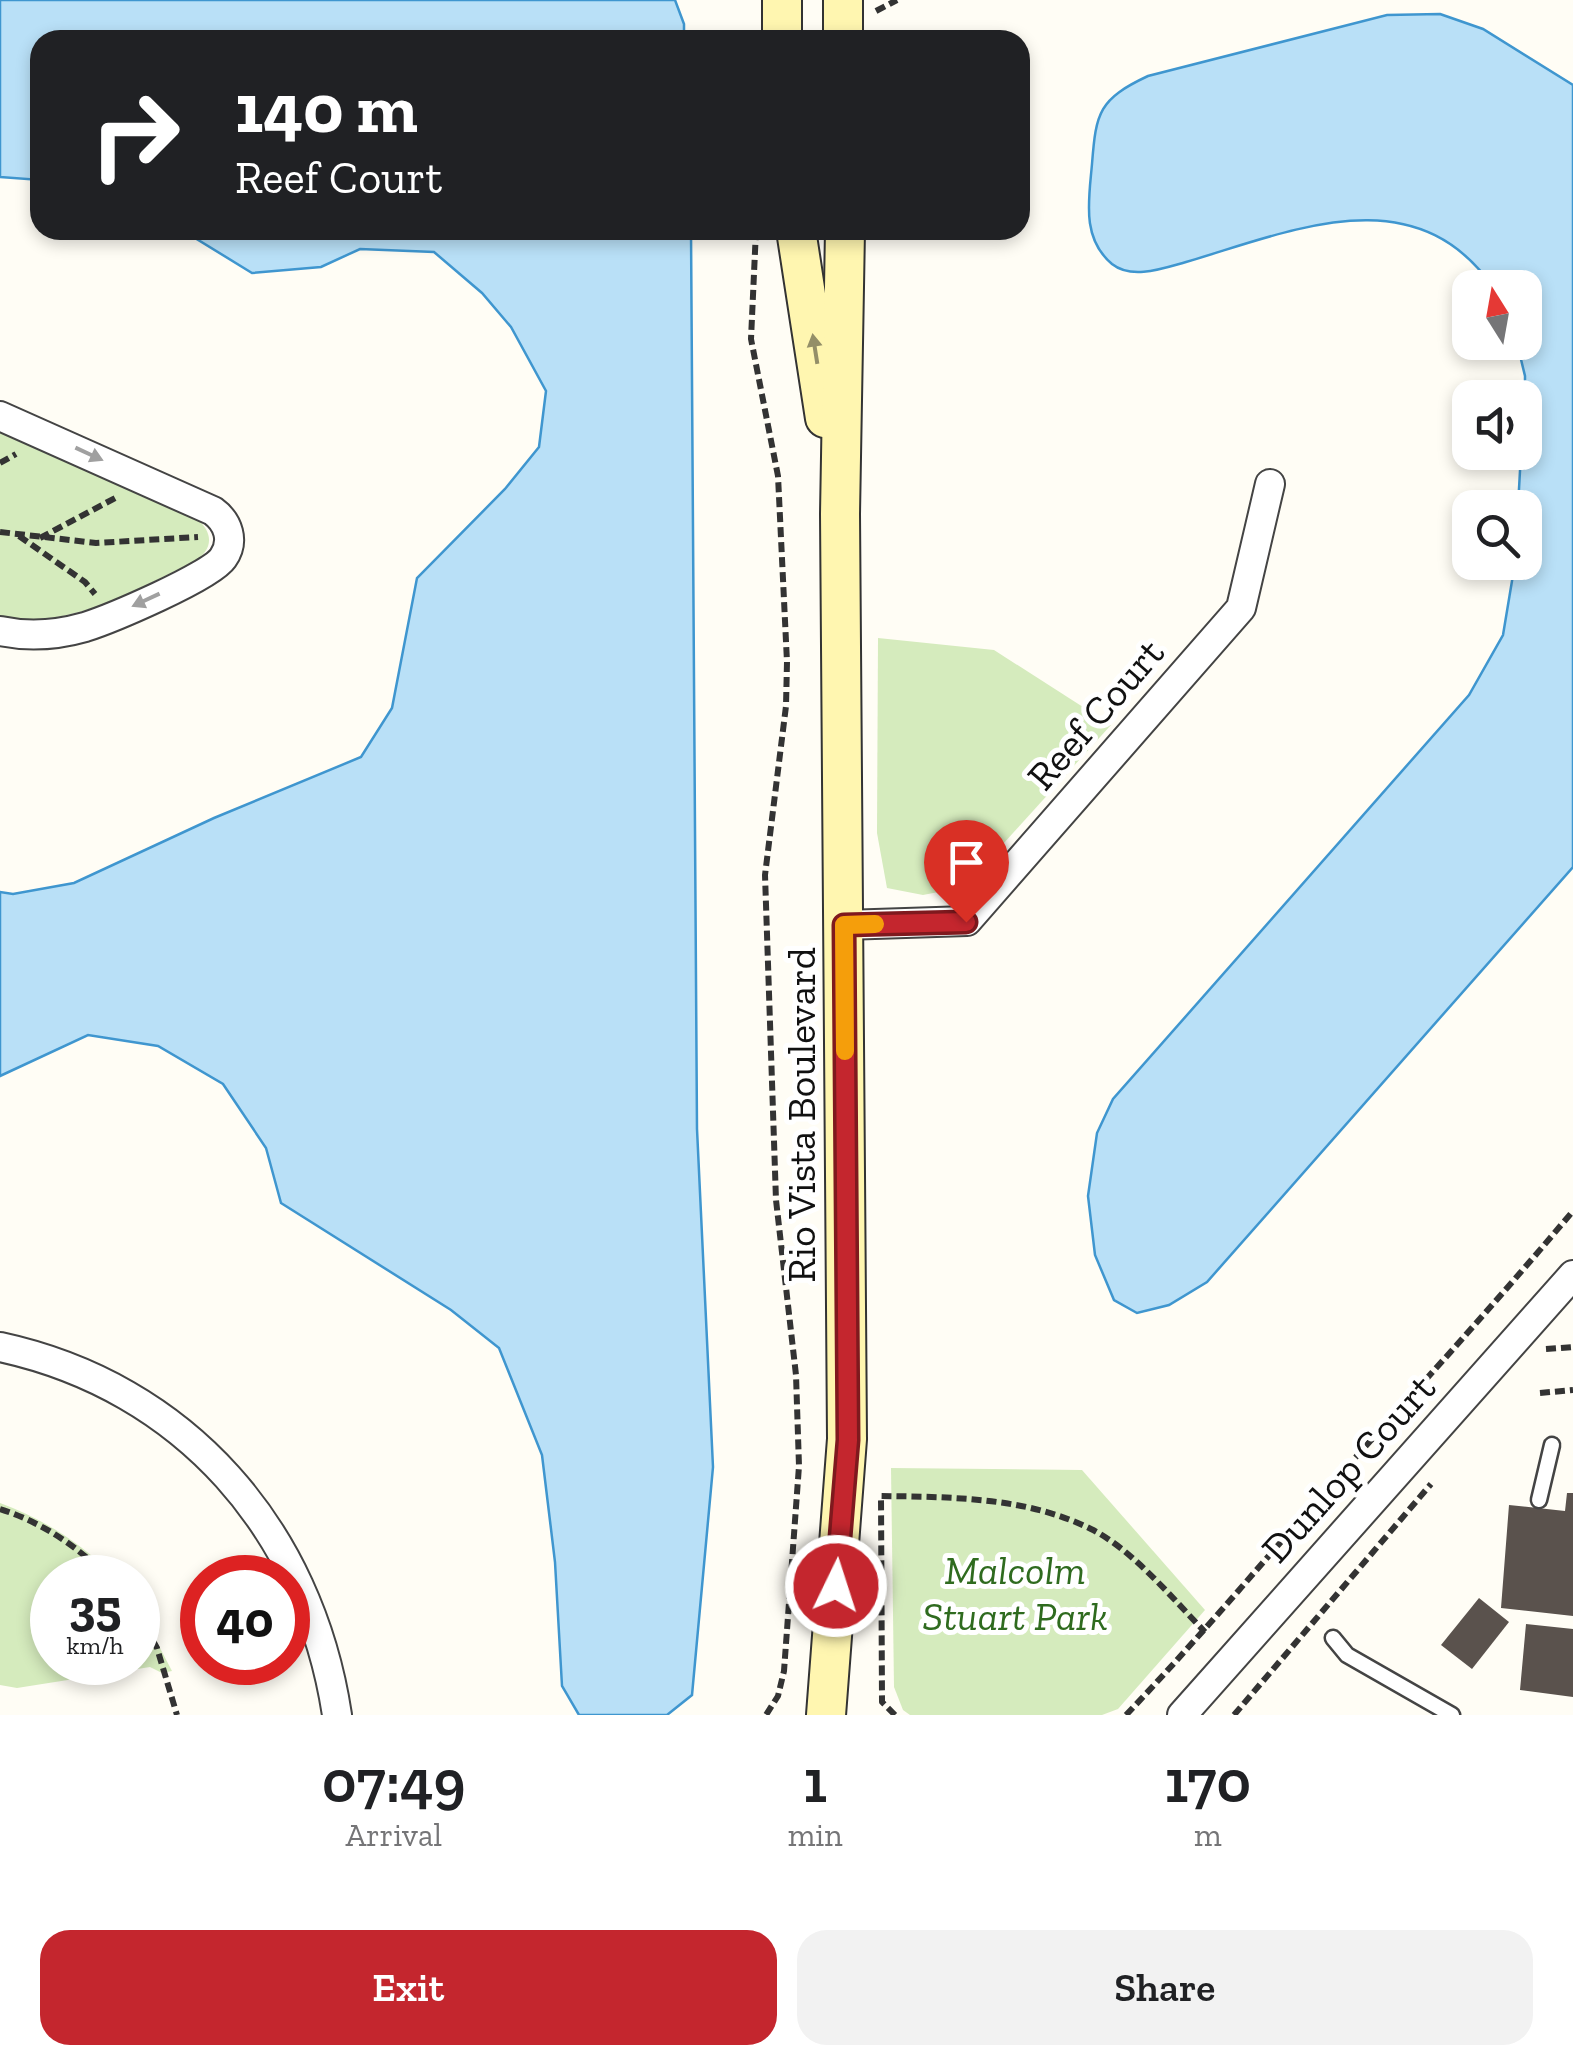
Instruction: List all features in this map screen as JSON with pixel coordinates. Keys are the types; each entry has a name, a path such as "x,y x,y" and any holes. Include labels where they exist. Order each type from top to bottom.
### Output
{"street":[{"path":"782,0 782,30"},
{"name":"Rio Vista Boulevard","path":"798,240 840,514"},
{"name":"Rio Vista Boulevard","path":"826,1715 848,1440 840,514 845,240"},
{"path":"0,416 213,511 222,518 229,534 226,554 210,570 106,619 50,634 0,631"},
{"name":"Reef Court","path":"844,925 966,922 1240,608 1270,484"},
{"name":"Dunlop Court","path":"1182,1715 1573,1274"},
{"path":"0,1347 34,1354 98,1378 152,1409 236,1483 286,1558 307,1600 326,1655 338,1715"}],"lane":[{"path":"1540,1500 1552,1445"},
{"path":"1333,1638 1346,1655 1452,1715"}],"path":[{"path":"852,18 897,0"},
{"path":"756,240 751,339 778,476 784,554 786,706 765,875 776,1200 796,1375 799,1466 784,1671 778,1696 766,1715"},
{"path":"39,538 112,502 135,475"},
{"path":"0,532 130,542 229,534"},
{"path":"18,535 92,588 106,619"},
{"path":"1126,1715 1476,1327 1573,1211"},
{"path":"1534,1363 1547,1348 1573,1347"},
{"path":"1540,1393 1573,1390"},
{"path":"1234,1715 1436,1478"},
{"path":"895,1715 882,1702 881,1496 952,1497 1029,1506 1093,1530 1149,1573 1204,1632"},
{"path":"0,1509 38,1524 81,1555"},
{"path":"160,1658 177,1715"}],"green space":[{"path":"0,430 197,519 209,536 208,547 194,562 76,613 26,619 0,616"},
{"path":"878,638 994,650 1111,725 964,887 923,895 887,888 877,833"},
{"name":"Malcolm Stuart Park","path":"891,1468 1082,1470 1205,1610 1118,1709 1102,1715 910,1715 903,1710 894,1687"},
{"path":"0,1503 62,1534 90,1555 30,1555 30,1685 36,1685 17,1688 0,1685"},
{"path":"160,1648 172,1671 160,1672"}],"water":[{"path":"0,0 675,0 684,24 684,30 30,30 30,179 0,177"},
{"path":"1440,14 1483,29 1573,85 1573,867 1207,1282 1169,1305 1137,1313 1114,1300 1095,1255 1088,1196 1097,1133 1113,1099 1469,695 1503,635 1512,580 1542,580 1542,490 1519,490 1520,470 1542,470 1542,380 1525,380 1521,360 1542,360 1542,270 1477,270 1461,252 1427,231 1389,222 1350,221 1268,237 1158,269 1120,269 1102,254 1091,230 1089,204 1096,132 1110,100 1148,76 1387,15"},
{"path":"198,240 691,240 697,1129 713,1467 692,1695 667,1715 579,1715 562,1686 555,1562 542,1455 499,1348 451,1310 281,1203 266,1148 223,1084 158,1046 88,1035 0,1076 0,892 13,894 74,883 214,818 361,757 392,708 417,578 505,489 539,447 546,391 511,327 482,293 434,252 360,249 321,267 252,273"}],"building":[{"path":"1567,1493 1573,1493 1573,1616 1501,1608 1509,1505 1565,1511"},
{"path":"1479,1598 1509,1622 1472,1669 1441,1645"},
{"path":"1526,1624 1573,1629 1573,1697 1520,1690"}],"slow traffic":[{"path":"845,1051 844,925 875,924"}],"route":[{"path":"836,1586 848,1440 844,925 966,922"}]}
